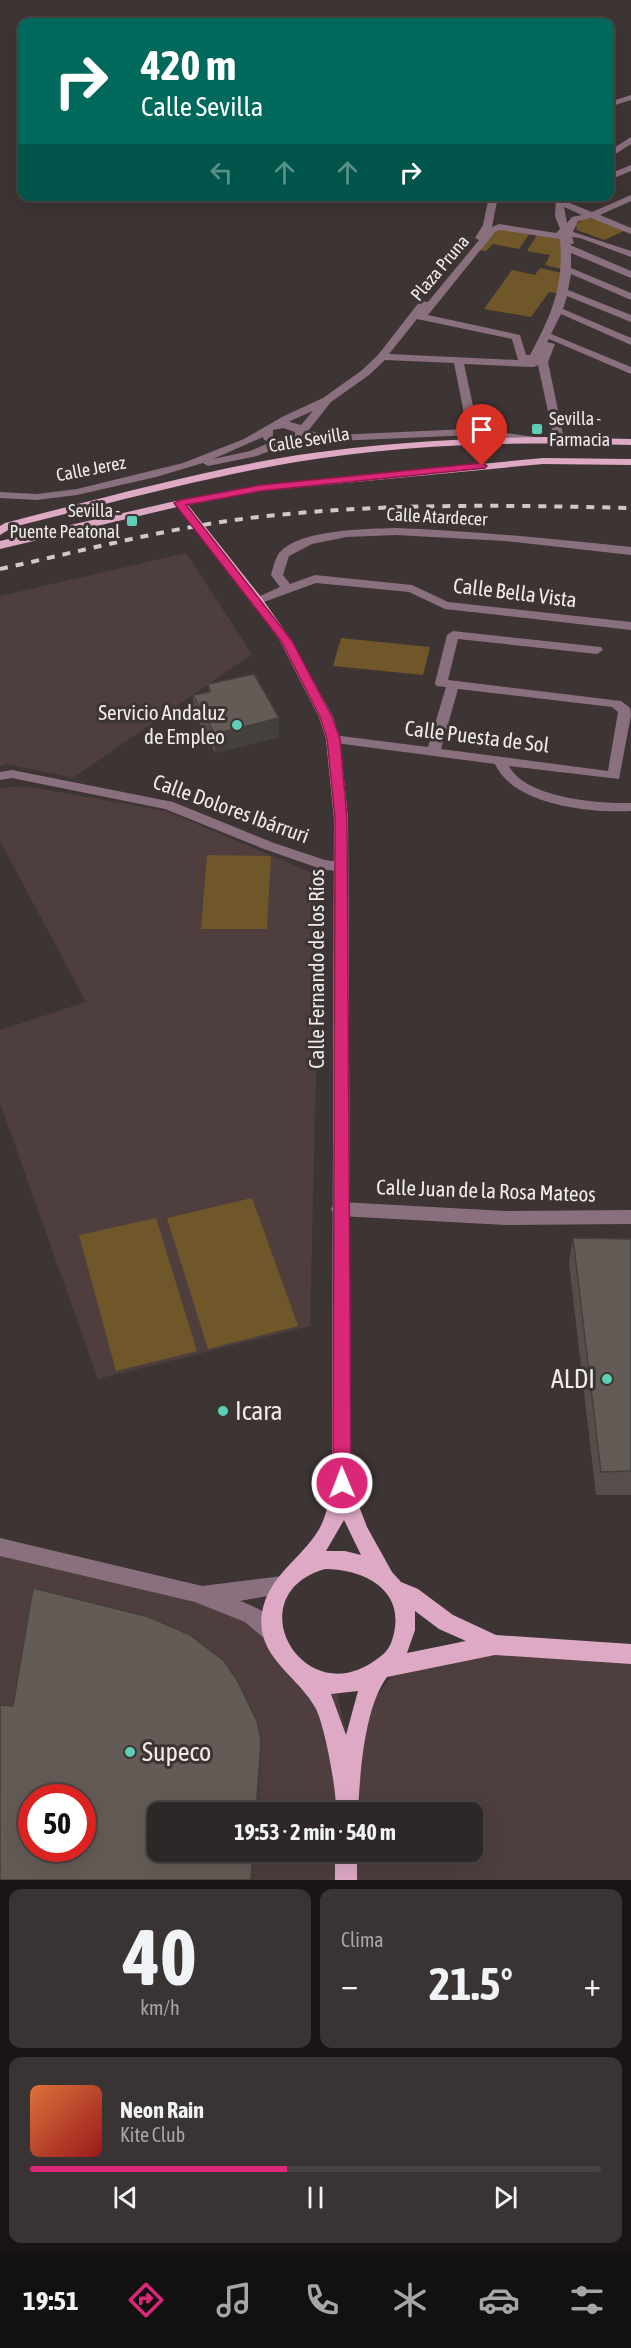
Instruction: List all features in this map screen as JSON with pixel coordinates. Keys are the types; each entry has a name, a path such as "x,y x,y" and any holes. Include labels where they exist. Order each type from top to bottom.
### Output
{"main road":[{"name":"Calle Sevilla","path":"3,527 296,459 437,442 559,440 630,442"},
{"name":"Calle Sevilla","path":"0,545 180,503 261,488 429,470 543,461 630,462"},
{"name":"Calle Fernando de los Ríos","path":"180,503 286,641 326,717 333,739 341,819 342,1483 336,1517 324,1539 290,1578"},
{"name":"Calle Fernando de los Ríos","path":"342,1483 348,1506 365,1543 389,1582"},
{"path":"346,1802 334,1730 326,1707 317,1688 280,1653 272,1632 272,1613 276,1596 290,1578 307,1565 329,1559 344,1558 369,1565 446,1622 495,1645"},
{"path":"348,1802 355,1744 367,1697 379,1671 392,1660 398,1650 406,1620 402,1601 389,1582"},
{"path":"294,1668 318,1681 345,1684 379,1671 495,1645 631,1654"},
{"path":"346,1862 346,1880"}],"street":[{"path":"614,103 631,97"},
{"path":"614,105 621,108"},
{"path":"614,145 631,134"},
{"path":"614,152 631,140"},
{"path":"614,177 631,170"},
{"path":"565,234 575,219 592,215 631,198"},
{"path":"302,432 327,400 382,357 404,326 475,244 488,225 493,201"},
{"path":"559,440 558,425 543,362 564,312 572,271 573,261 570,249 558,219 561,201"},
{"path":"565,201 592,215 630,229"},
{"path":"488,225 565,234 602,242 631,254"},
{"name":"Plaza Pruna","path":"499,227 565,234 568,261 565,293 559,312 533,358 522,358 516,337 420,317 492,230 499,227"},
{"path":"570,249 631,275"},
{"path":"572,271 631,297"},
{"path":"569,293 631,319"},
{"path":"564,312 631,342"},
{"path":"553,337 631,371"},
{"path":"382,357 528,365 543,362"},
{"path":"458,360 473,432"},
{"name":"Calle Jerez","path":"0,495 37,497 77,492 187,465 248,441 286,419 327,400"},
{"path":"313,419 321,433 336,438"},
{"path":"279,425 290,425 314,437 473,432 535,440"},
{"path":"268,430 268,438 281,442"},
{"name":"Calle Jerez","path":"187,465 218,463 253,454 281,442 298,439 302,432"},
{"name":"Calle Atardecer","path":"288,589 277,575 284,554 304,542 342,534 386,532 447,534 631,551"},
{"name":"Calle Bella Vista","path":"256,600 315,579 412,589 445,605 631,626"},
{"path":"433,752 453,685 441,683 453,634 597,650"},
{"name":"Calle Puesta de Sol","path":"333,739 614,776 625,711 616,704 453,685"},
{"path":"500,761 508,776 527,790 589,804 631,807"},
{"name":"Calle Dolores Ibárruri","path":"0,776 12,774 168,805 269,846 324,864 341,866"},
{"name":"Calle Juan de la Rosa Mateos","path":"340,1209 506,1218 631,1217"},
{"path":"0,1547 196,1593 252,1615 272,1632"},
{"path":"196,1593 232,1593 290,1578"}],"shaded area":[{"path":"585,218 596,219 624,231 604,240 577,230 576,224"},
{"path":"496,230 530,233 519,249 493,244 486,251 479,250"},
{"path":"538,233 564,239 565,270 545,265 550,255 527,251"},
{"path":"540,268 566,274 563,294 549,292 531,317 484,309 512,270 535,275"},
{"path":"186,553 252,654 73,778 6,764 0,766 0,596"},
{"path":"341,638 430,647 423,675 333,666"},
{"path":"25,786 166,811 308,871 316,877 319,951 310,1326 98,1379 0,1103 0,1030 86,1002 0,841 0,788"},
{"path":"207,855 271,856 267,929 201,929"},
{"path":"252,1198 298,1326 208,1349 167,1218"},
{"path":"156,1218 197,1351 116,1371 79,1235"},
{"path":"0,1540 235,1593 337,1694 347,1735 394,1673 464,1640 631,1650 631,1880 0,1880"}],"building":[{"path":"254,674 279,718 215,734 193,695 210,692 208,684"},
{"name":"ALDI","path":"573,1238 631,1239 631,1471 601,1472"},
{"name":"Supeco","path":"33,1588 149,1617 190,1635 224,1661 237,1680 257,1721 261,1740 257,1802 147,1802 147,1862 252,1862 251,1880 0,1880 0,1705 13,1706"}],"railway":[{"path":"0,569 225,521 305,512 444,506 631,508"}],"place":[{"name":"Sevilla - Farmacia","path":"537,429"},
{"name":"Sevilla - Puente Peatonal","path":"132,521"},
{"name":"Servicio Andaluz de Empleo","path":"237,725"},
{"name":"ALDI","path":"607,1379"},
{"name":"Icara","path":"223,1411"},
{"name":"Supeco","path":"130,1752"}],"route":[{"path":"342,1483 340,1370 341,819 333,739 326,717 286,641 180,503 261,488 482,466"}]}
